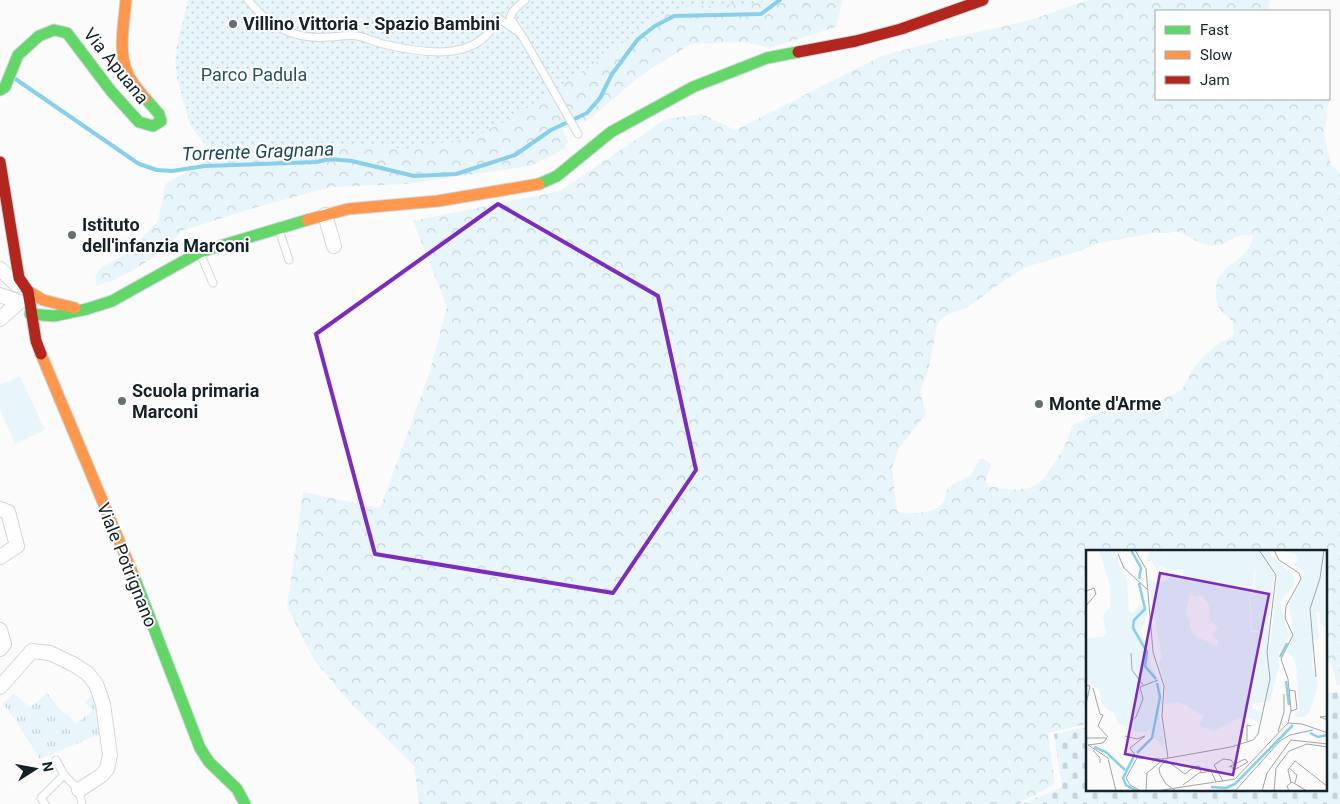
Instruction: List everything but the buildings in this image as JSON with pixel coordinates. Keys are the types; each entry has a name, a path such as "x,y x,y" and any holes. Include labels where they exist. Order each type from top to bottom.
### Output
{"main road":[{"name":"Via Apuana","path":"2,88 18,55 39,36 54,30 67,33 111,91 139,122 153,126 161,121 159,114 129,77 125,68 123,58 126,0"},
{"path":"30,314 54,316 112,301 200,252 325,215 354,208 438,201 540,184 557,176 611,132 693,88 766,58 856,41 909,26 983,0"},
{"path":"0,162 21,289 52,303 87,309"},
{"name":"Viale Potrignano","path":"30,314 36,341 137,584 200,748 209,762 237,789 245,804"}],"street":[{"path":"325,215 334,246"},
{"name":"Viale Potrignano","path":"0,269 21,289 30,314"},
{"path":"0,295 21,289"},
{"path":"0,318 21,289"},
{"path":"0,509 8,512 17,546 0,557"},
{"path":"0,630 4,644 0,649"},
{"path":"0,687 32,651 50,653 73,664 87,673 96,684 103,704 110,755 107,769 80,797"}],"lane":[{"path":"248,0 269,22 284,30 309,37 359,36 382,44 420,52 444,52 459,50 473,45 493,30 497,17 518,32"},
{"path":"526,0 512,11 510,18 578,134"},
{"path":"279,230 289,260"},
{"path":"200,252 213,283"},
{"path":"56,760 80,797"},
{"path":"45,804 40,798 64,775"}],"highlighted area":[{"path":"498,204 658,296 696,470 613,593 375,554 316,334"}],"green space":[{"name":"Parco Padula","path":"188,0 764,0 761,3 687,7 659,16 593,65 514,117 471,138 404,149 315,142 246,153 205,145 190,125 177,78 175,61 177,44"},
{"path":"671,0 843,0 836,27 770,48 744,42 691,44 640,76 588,120 562,129 568,142 564,149 531,166 406,184 331,187 247,210 182,231 163,251 134,270 97,286 95,277 98,270 129,252 158,221 165,184 233,147"},
{"path":"1088,0 1270,0 1268,10 1155,10 1155,100 1329,100 1324,135 1331,165 1340,173 1340,685 1337,686 1331,663 1328,664 1328,550 1086,550 1086,724 1048,733 1055,784 1018,804 419,804 414,766 352,705 314,660 287,607 303,492 380,508 428,377 447,307 413,221 560,191 666,119 702,114 735,130 882,56 937,41 1031,20","holes":["1176,231 1199,242 1213,246 1224,244 1242,235 1253,236 1247,250 1224,270 1217,281 1217,301 1219,308 1232,323 1233,337 1215,346 1201,359 1192,370 1181,391 1154,404 1132,411 1113,407 1072,425 1060,453 1044,478 1034,486 1015,490 988,486 986,480 991,464 984,459 979,459 971,475 949,487 943,503 937,508 919,513 897,511 892,469 898,449 926,414 920,392 928,371 937,326 941,319 968,307 1026,267 1083,250 1095,244 1153,233"]},
{"path":"20,376 45,430 15,444 0,410 0,385"},
{"path":"1340,692 1340,804 1022,804 1062,787 1054,734 1086,727 1086,792 1328,792 1328,693"},
{"path":"13,693 30,707 47,693 64,714 66,713 76,724 92,711 85,702 93,694 98,700 103,733 40,759 3,704"}],"waterway":[{"name":"Torrente Gragnana","path":"14,78 139,164 157,170 172,171 205,166 316,162 330,159 352,161 414,176 456,174 515,155 551,130 587,113 600,98 612,74 638,39 655,26 674,16 761,14 780,0"}],"traffic: fast":[{"path":"0,90 5,87 18,55 39,36 54,30 67,33 111,91 139,122 153,126 161,121 159,114 145,98"},
{"path":"539,184 557,176 611,132 693,87 767,58 798,52"},
{"path":"30,314 54,316 112,301 200,252 307,220"},
{"path":"133,574 200,748 209,762 237,789 245,804"}],"traffic: slow":[{"path":"126,0 122,36 124,64 137,89 145,98"},
{"path":"307,220 348,209 438,201 539,184"},
{"path":"28,291 43,300 75,308"},
{"path":"41,354 133,574"}],"traffic: jam":[{"path":"798,52 856,41 901,29 983,0"},
{"path":"0,162 19,278 28,291 36,341 41,354"}],"place":[{"name":"Villino Vittoria - Spazio Bambini","path":"233,24"},
{"name":"Istituto dell'infanzia Marconi","path":"72,235"},
{"name":"Scuola primaria Marconi","path":"122,401"},
{"name":"Monte d'Arme","path":"1039,404"}]}
